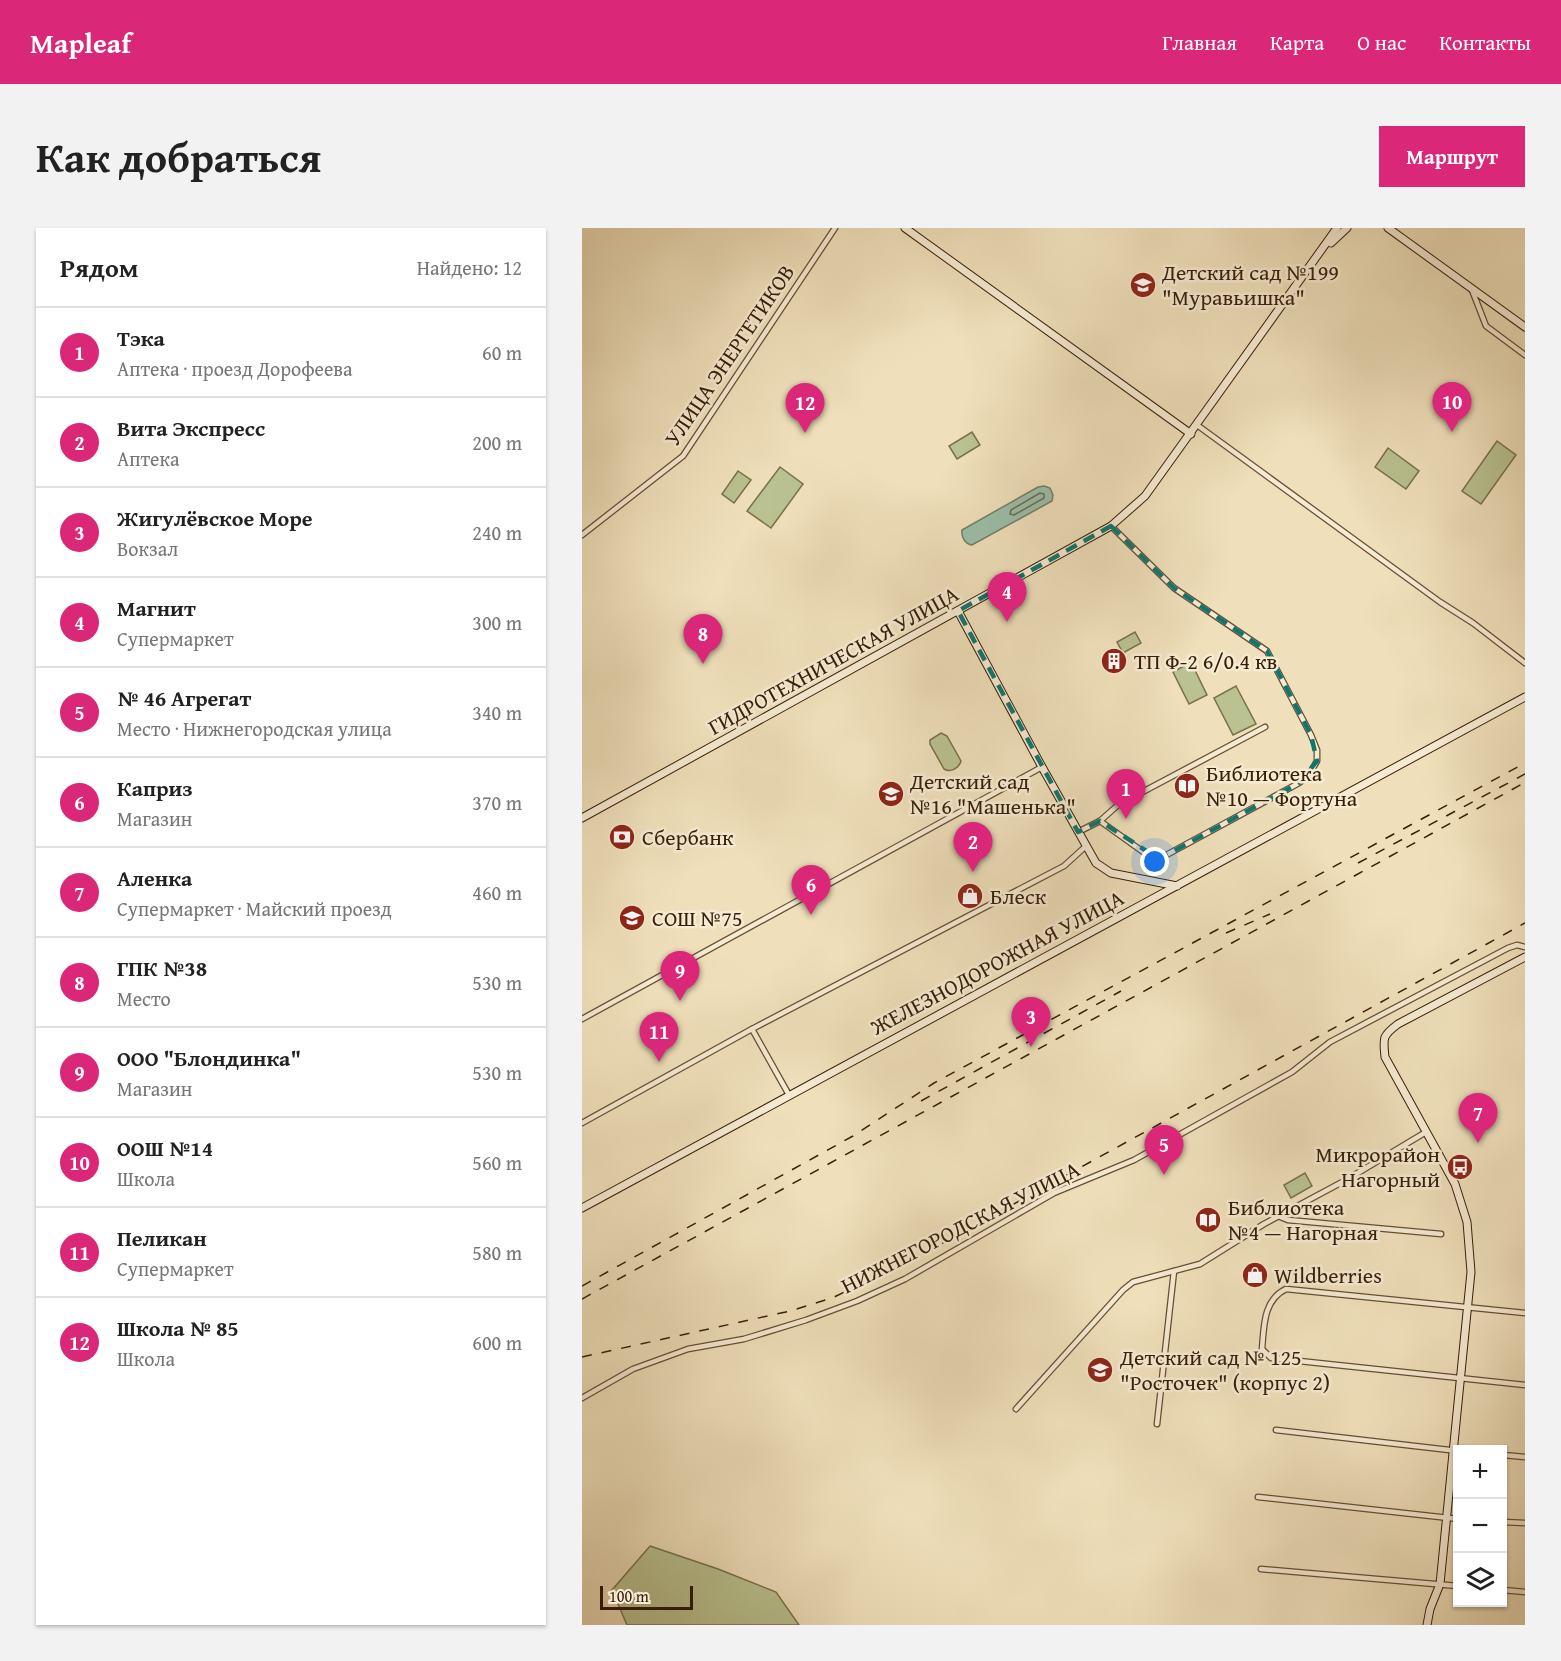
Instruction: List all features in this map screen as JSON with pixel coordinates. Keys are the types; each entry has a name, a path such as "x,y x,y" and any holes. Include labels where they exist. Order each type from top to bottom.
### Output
{"main road":[{"path":"905,228 1191,434"},
{"path":"1322,250 1337,228"},
{"path":"1322,250 1347,228"},
{"path":"1388,228 1525,327"},
{"name":"ГИДРОТЕХНИЧЕСКАЯ УЛИЦА","path":"582,818 1111,526 1145,496 1322,250"},
{"path":"958,611 1096,863 1111,873 1177,886"},
{"name":"ЖЕЛЕЗНОДОРОЖНАЯ УЛИЦА","path":"582,1208 1525,697"},
{"path":"1455,1445 1470,1261 1467,1222 1455,1184 1385,1057 1383,1040 1386,1033 1398,1024 1525,957"},
{"path":"1427,1625 1430,1609 1440,1584 1453,1465"}],"street":[{"name":"УЛИЦА ЭНЕРГЕТИКОВ","path":"582,535 683,456 835,228"},
{"path":"1472,288 1486,326 1525,355"},
{"path":"1197,425 1440,602 1473,622 1525,663"},
{"path":"1100,821 1149,856 1159,859 1299,783 1309,775 1317,761 1317,750 1311,735 1267,651 1174,588 1111,526"},
{"path":"1078,832 1100,821 1118,805 1265,727"},
{"path":"582,1019 1042,767"},
{"path":"582,1123 752,1029 1064,866 1086,846"},
{"name":"НИЖНЕГОРОДСКАЯ УЛИЦА","path":"582,1398 633,1369 687,1349 744,1339 806,1320 857,1301 905,1279 1054,1193 1134,1160 1292,1072 1330,1042 1394,1007 1508,948 1517,945 1525,947"},
{"path":"752,1029 789,1095"},
{"path":"1016,1409 1123,1290 1133,1282 1200,1264 1278,1216 1346,1180 1426,1132"},
{"path":"1278,1216 1288,1220 1441,1234"},
{"path":"1157,1424 1174,1271"},
{"path":"1525,1313 1286,1289 1278,1293 1270,1303 1264,1324 1262,1349 1271,1358 1525,1385"},
{"path":"1276,1430 1453,1450"},
{"path":"1507,1455 1525,1457"},
{"path":"1258,1497 1453,1519"},
{"path":"1507,1522 1525,1523"},
{"path":"1261,1569 1453,1585"},
{"path":"1507,1590 1525,1592"}],"highlighted area":[{"path":"1111,526 1174,588 1267,651 1311,735 1317,761 1299,783 1159,859 1100,821 1078,832 958,611"}],"shaded area":[{"path":"972,432 980,445 957,459 949,446"},
{"path":"1497,441 1516,455 1481,504 1462,491"},
{"path":"1388,448 1419,471 1406,489 1375,467"},
{"path":"780,467 803,484 771,528 747,511"},
{"path":"738,471 751,480 734,503 722,494"},
{"path":"1135,632 1141,643 1123,653 1117,642"},
{"path":"1191,662 1207,695 1189,704 1173,672"},
{"path":"1236,686 1256,724 1233,735 1214,698"},
{"path":"941,733 947,736 961,761 952,770 944,769 930,744 930,740"},
{"path":"1305,1173 1312,1186 1291,1198 1284,1185"},
{"path":"650,1546 776,1592 799,1625 627,1625 612,1590"}],"water":[{"path":"1038,487 1050,488 1053,495 1052,501 972,545 964,540 962,530"}],"railway":[{"path":"582,1286 853,1136 934,1083 1525,763"},
{"path":"1358,863 1525,774"},
{"path":"582,1299 1524,783"},
{"path":"1226,933 1270,914"},
{"path":"582,1357 790,1311 832,1298 912,1260 1525,923"},
{"path":"921,1101 1121,991"}],"place":[{"name":"Детский сад №199 \"Муравьишка\"","path":"1143,285"},
{"name":"ООШ №14","path":"1452,432"},
{"name":"Школа № 85","path":"805,433"},
{"name":"Магнит","path":"1007,622"},
{"name":"ТП Ф-2 6/0.4 кв","path":"1114,661"},
{"name":"ГПК №38","path":"703,664"},
{"name":"Библиотека №10 — Фортуна","path":"1187,786"},
{"name":"Детский сад №16 \"Машенька\"","path":"891,794"},
{"name":"Тэка","path":"1126,819"},
{"name":"Сбербанк","path":"622,837"},
{"name":"Вита Экспресс","path":"973,872"},
{"name":"Блеск","path":"970,896"},
{"name":"Каприз","path":"811,915"},
{"name":"СОШ №75","path":"632,918"},
{"name":"ООО \"Блондинка\"","path":"680,1001"},
{"name":"Жигулёвское Море","path":"1031,1047"},
{"name":"Пеликан","path":"659,1062"},
{"name":"Аленка","path":"1478,1143"},
{"name":"Микрорайон Нагорный","path":"1460,1167"},
{"name":"№ 46 Агрегат","path":"1164,1175"},
{"name":"Библиотека №4 — Нагорная","path":"1208,1220"},
{"name":"Wildberries","path":"1255,1275"},
{"name":"Детский сад № 125 \"Росточек\" (корпус 2)","path":"1100,1370"}]}
